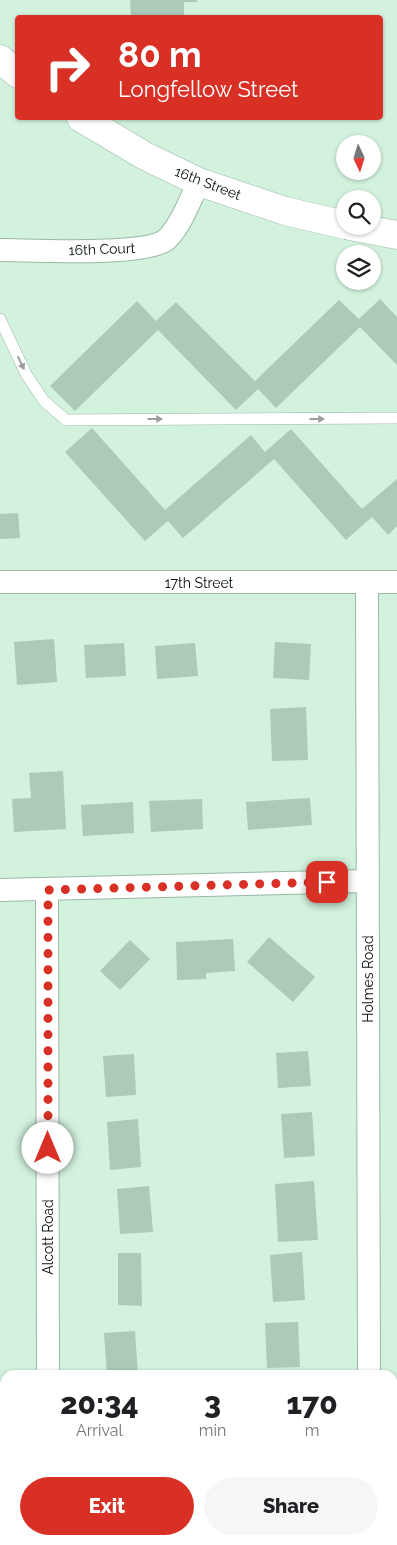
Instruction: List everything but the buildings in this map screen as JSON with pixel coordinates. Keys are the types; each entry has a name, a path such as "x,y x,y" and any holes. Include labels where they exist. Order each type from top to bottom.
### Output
{"main road":[{"path":"0,59 15,72"},
{"name":"16th Street","path":"84,120 145,156 199,182 285,211 336,223"},
{"path":"381,232 397,235"}],"street":[{"name":"16th Court","path":"0,250 123,250 152,246 166,239 179,221 199,182"},
{"name":"17th Street","path":"0,582 397,582"},
{"name":"Holmes Road","path":"367,583 370,1370"},
{"path":"0,890 367,881"},
{"name":"Alcott Road","path":"48,890 48,1370"}],"lane":[{"path":"0,318 26,374 44,401 66,420 397,418"}],"route":[{"path":"48,1148 48,890 327,882"}]}
